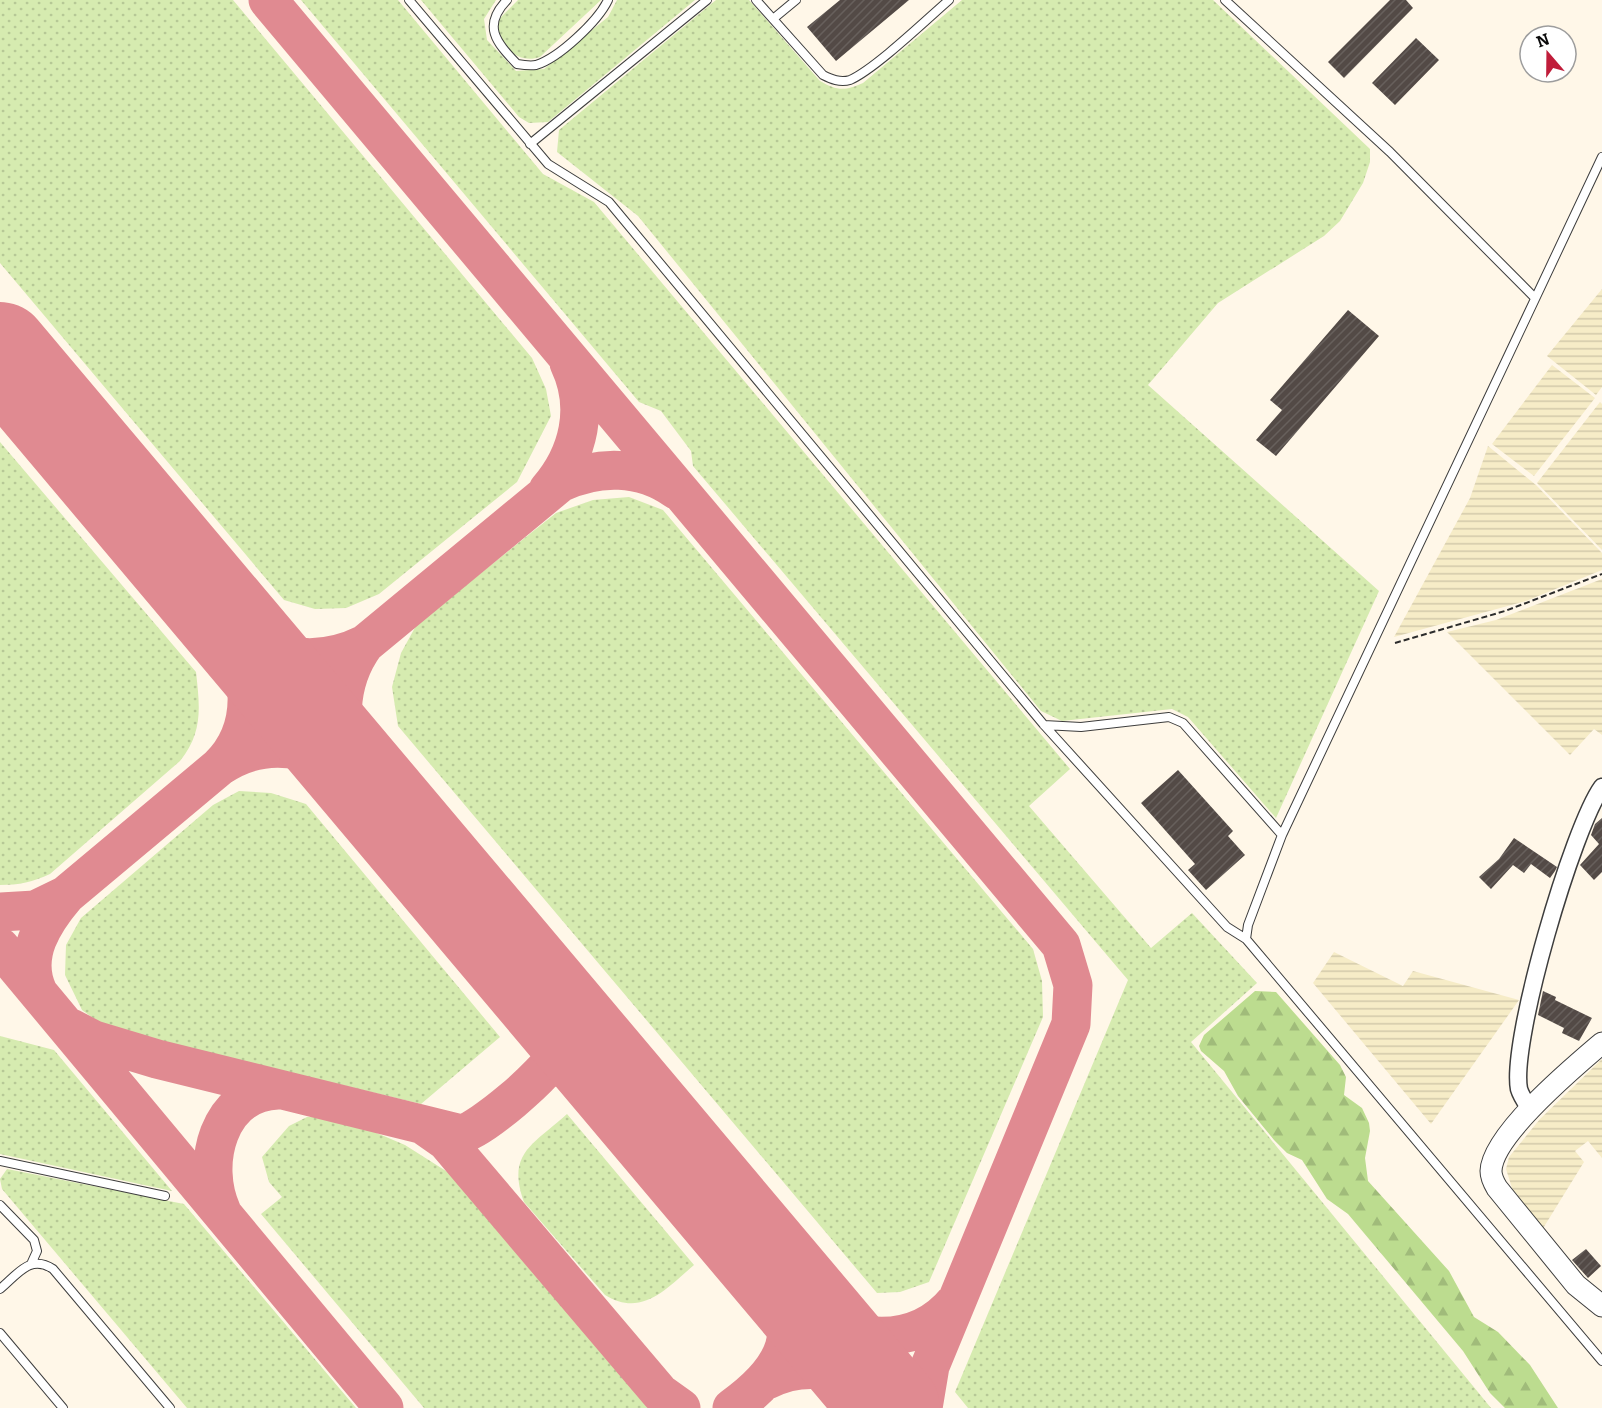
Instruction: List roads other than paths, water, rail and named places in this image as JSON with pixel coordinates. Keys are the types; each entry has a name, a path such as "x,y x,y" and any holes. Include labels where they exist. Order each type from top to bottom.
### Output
{"street":[{"path":"1530,1109 1520,1090 1518,1079 1524,1023 1568,863 1597,812 1602,787"},
{"path":"1602,1043 1530,1109 1496,1153 1491,1171 1493,1180 1576,1285 1602,1306"}],"lane":[{"path":"409,0 548,164 609,202 1044,725 1227,927 1246,939 1602,1361"},
{"path":"507,0 497,11 493,27 498,43 517,64 534,65 551,58 600,15 608,0"},
{"path":"530,144 707,0"},
{"path":"756,0 823,75 836,80 848,81 864,71 950,0"},
{"path":"773,19 796,0"},
{"path":"1225,0 1389,152 1534,297"},
{"path":"1246,939 1248,925 1282,835 1602,157"},
{"path":"1044,725 1080,727 1169,717 1183,723 1282,835"},
{"path":"0,1161 165,1196"},
{"path":"0,1205 34,1240 37,1251 32,1262 0,1289"},
{"path":"32,1262 42,1262 53,1269 170,1408"},
{"path":"0,1333 63,1408"}]}
